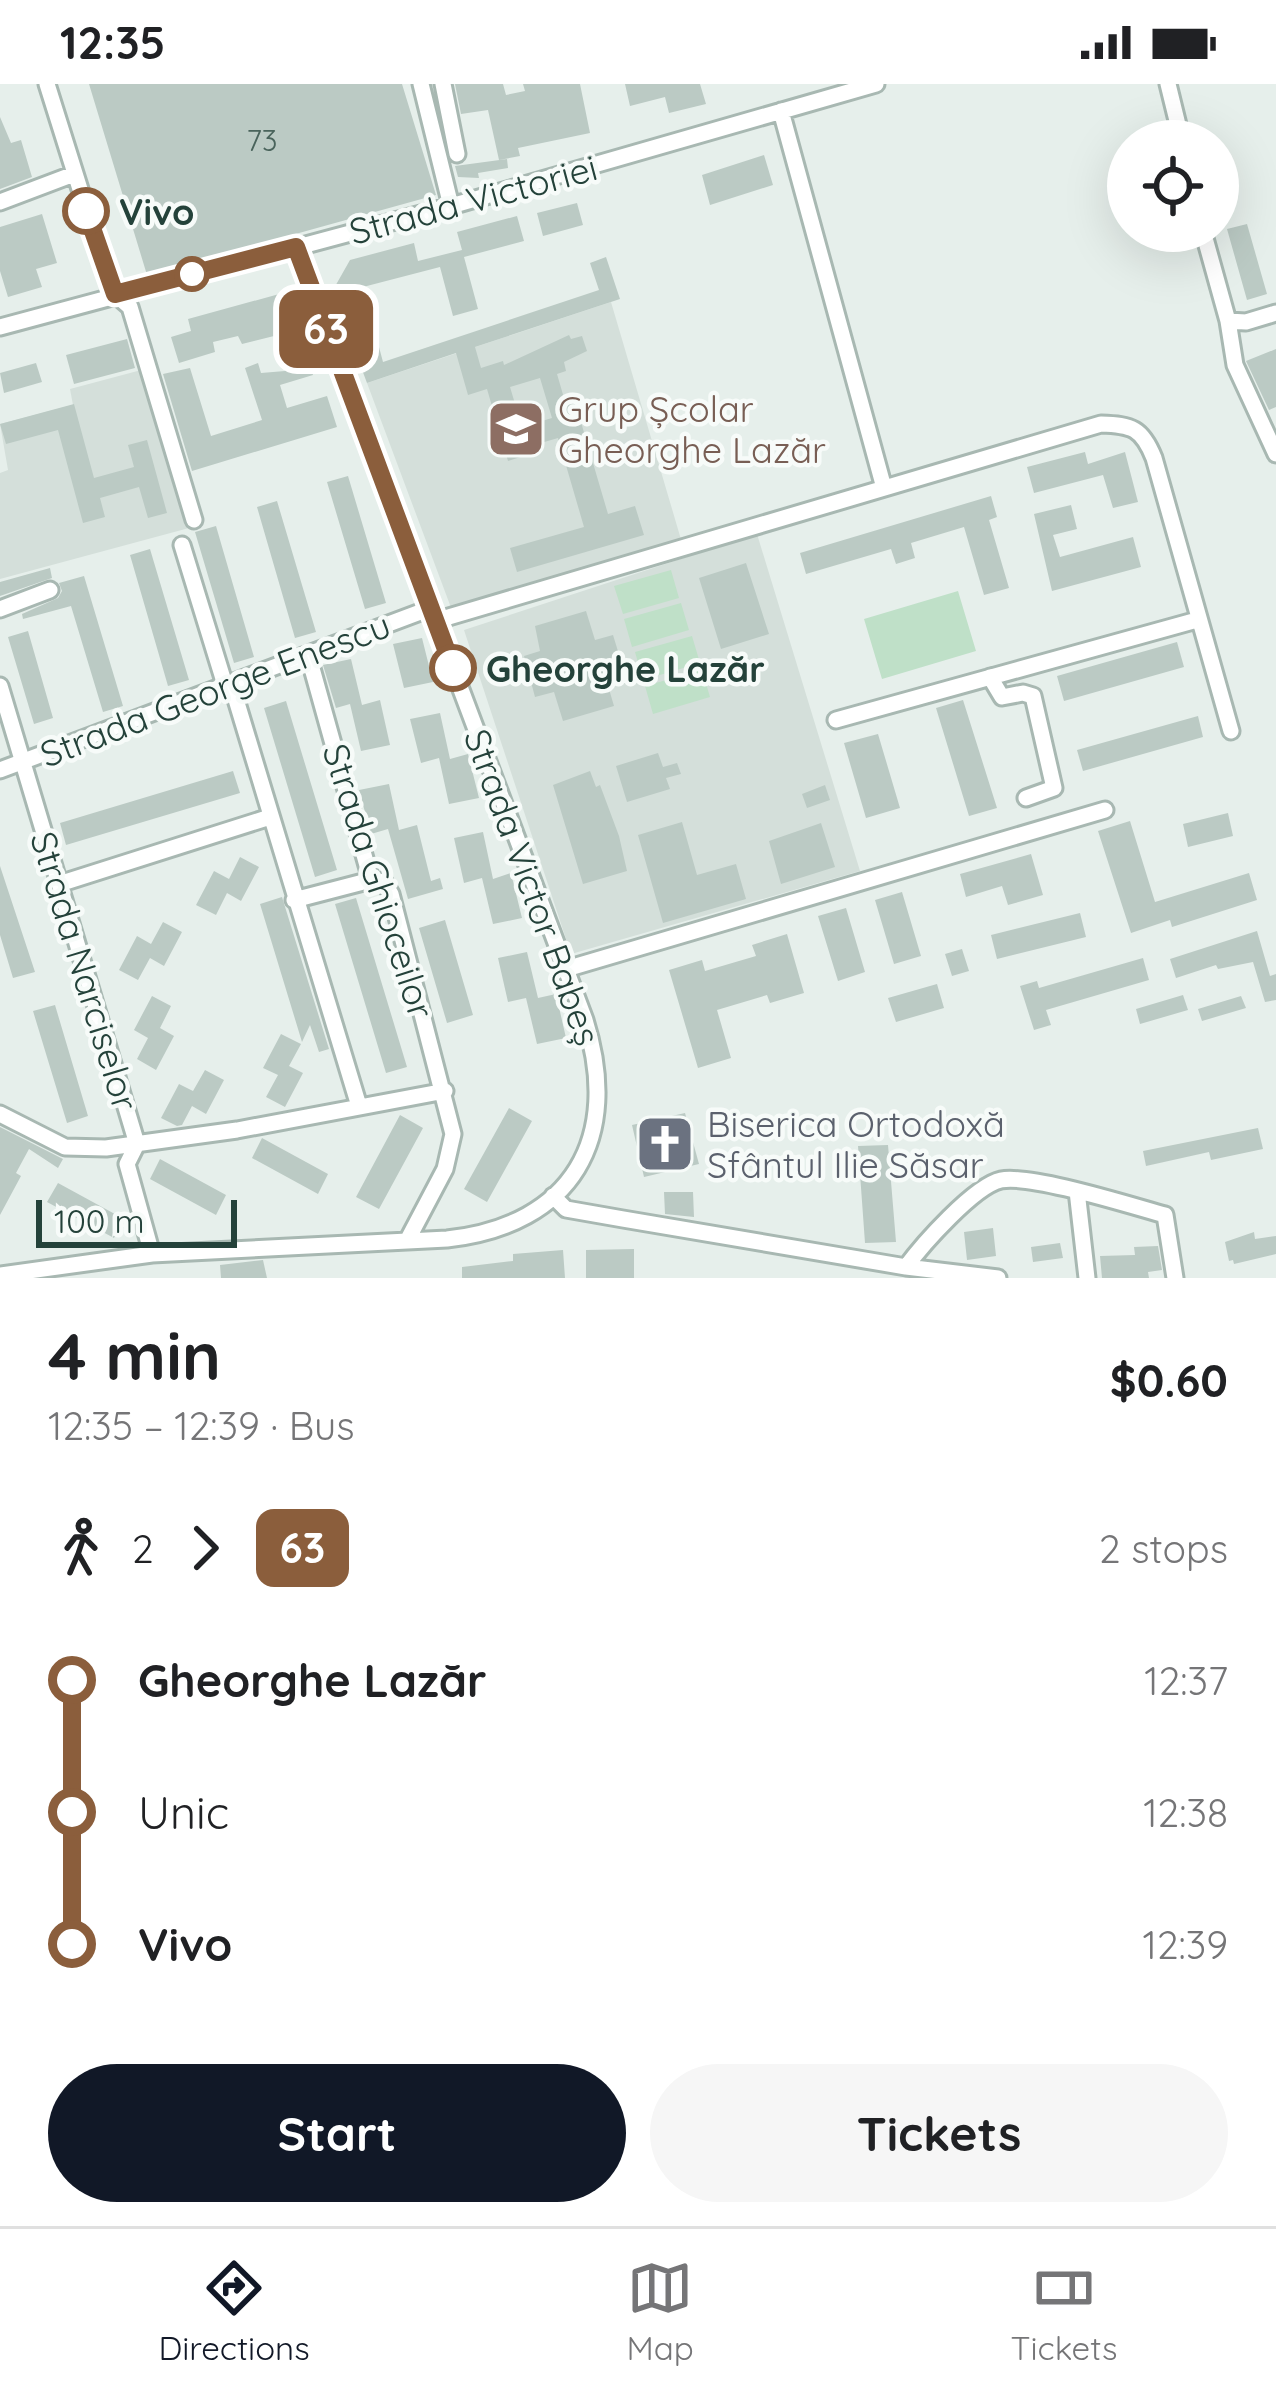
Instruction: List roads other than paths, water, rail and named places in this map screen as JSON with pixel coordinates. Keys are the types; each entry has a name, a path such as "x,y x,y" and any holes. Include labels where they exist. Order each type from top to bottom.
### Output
{"street":[{"path":"46,84 115,294 130,307 194,520"},
{"path":"422,84 451,206"},
{"path":"443,84 457,154"},
{"name":"Strada Victoriei","path":"0,327 451,206 875,84"},
{"path":"1168,84 1176,120"},
{"path":"782,111 884,488"},
{"path":"0,202 74,175"},
{"name":"Strada Victor Babeș","path":"0,1275 52,1273 152,1254 407,1241 494,1231 530,1214 553,1196 589,1142 599,1089 594,1050 296,247"},
{"path":"1210,252 1235,364 1276,454"},
{"path":"1228,321 1246,322 1276,313"},
{"name":"Strada George Enescu","path":"0,770 308,654 433,614 1101,424 1130,425 1141,431 1154,458 1197,620"},
{"path":"182,545 358,1106"},
{"path":"0,610 50,590"},
{"path":"836,720 1197,620 1231,731"},
{"name":"Strada Ghioceilor","path":"308,654 370,880 384,882 392,894 453,1134 451,1153 407,1241"},
{"path":"990,677 1002,697 1033,696 1054,788 1026,798"},
{"name":"Strada Narciselor","path":"0,686 137,1144 128,1164 152,1254"},
{"path":"566,969 1106,809"},
{"path":"59,884 270,818"},
{"path":"293,900 370,880"},
{"path":"0,1114 65,1148 237,1130 445,1091"},
{"path":"906,1268 958,1210 1001,1180 1077,1192 1165,1215 1175,1278"},
{"path":"1077,1192 1087,1278"},
{"path":"553,1196 566,1209 906,1268 998,1278"}],"place":[{"name":"Vivo","path":"86,211"},
{"name":"Grup Școlar Gheorghe Lazăr","path":"516,429"},
{"name":"Gheorghe Lazăr","path":"453,668"},
{"name":"Biserica Ortodoxă Sfântul Ilie Săsar","path":"665,1144"}]}
